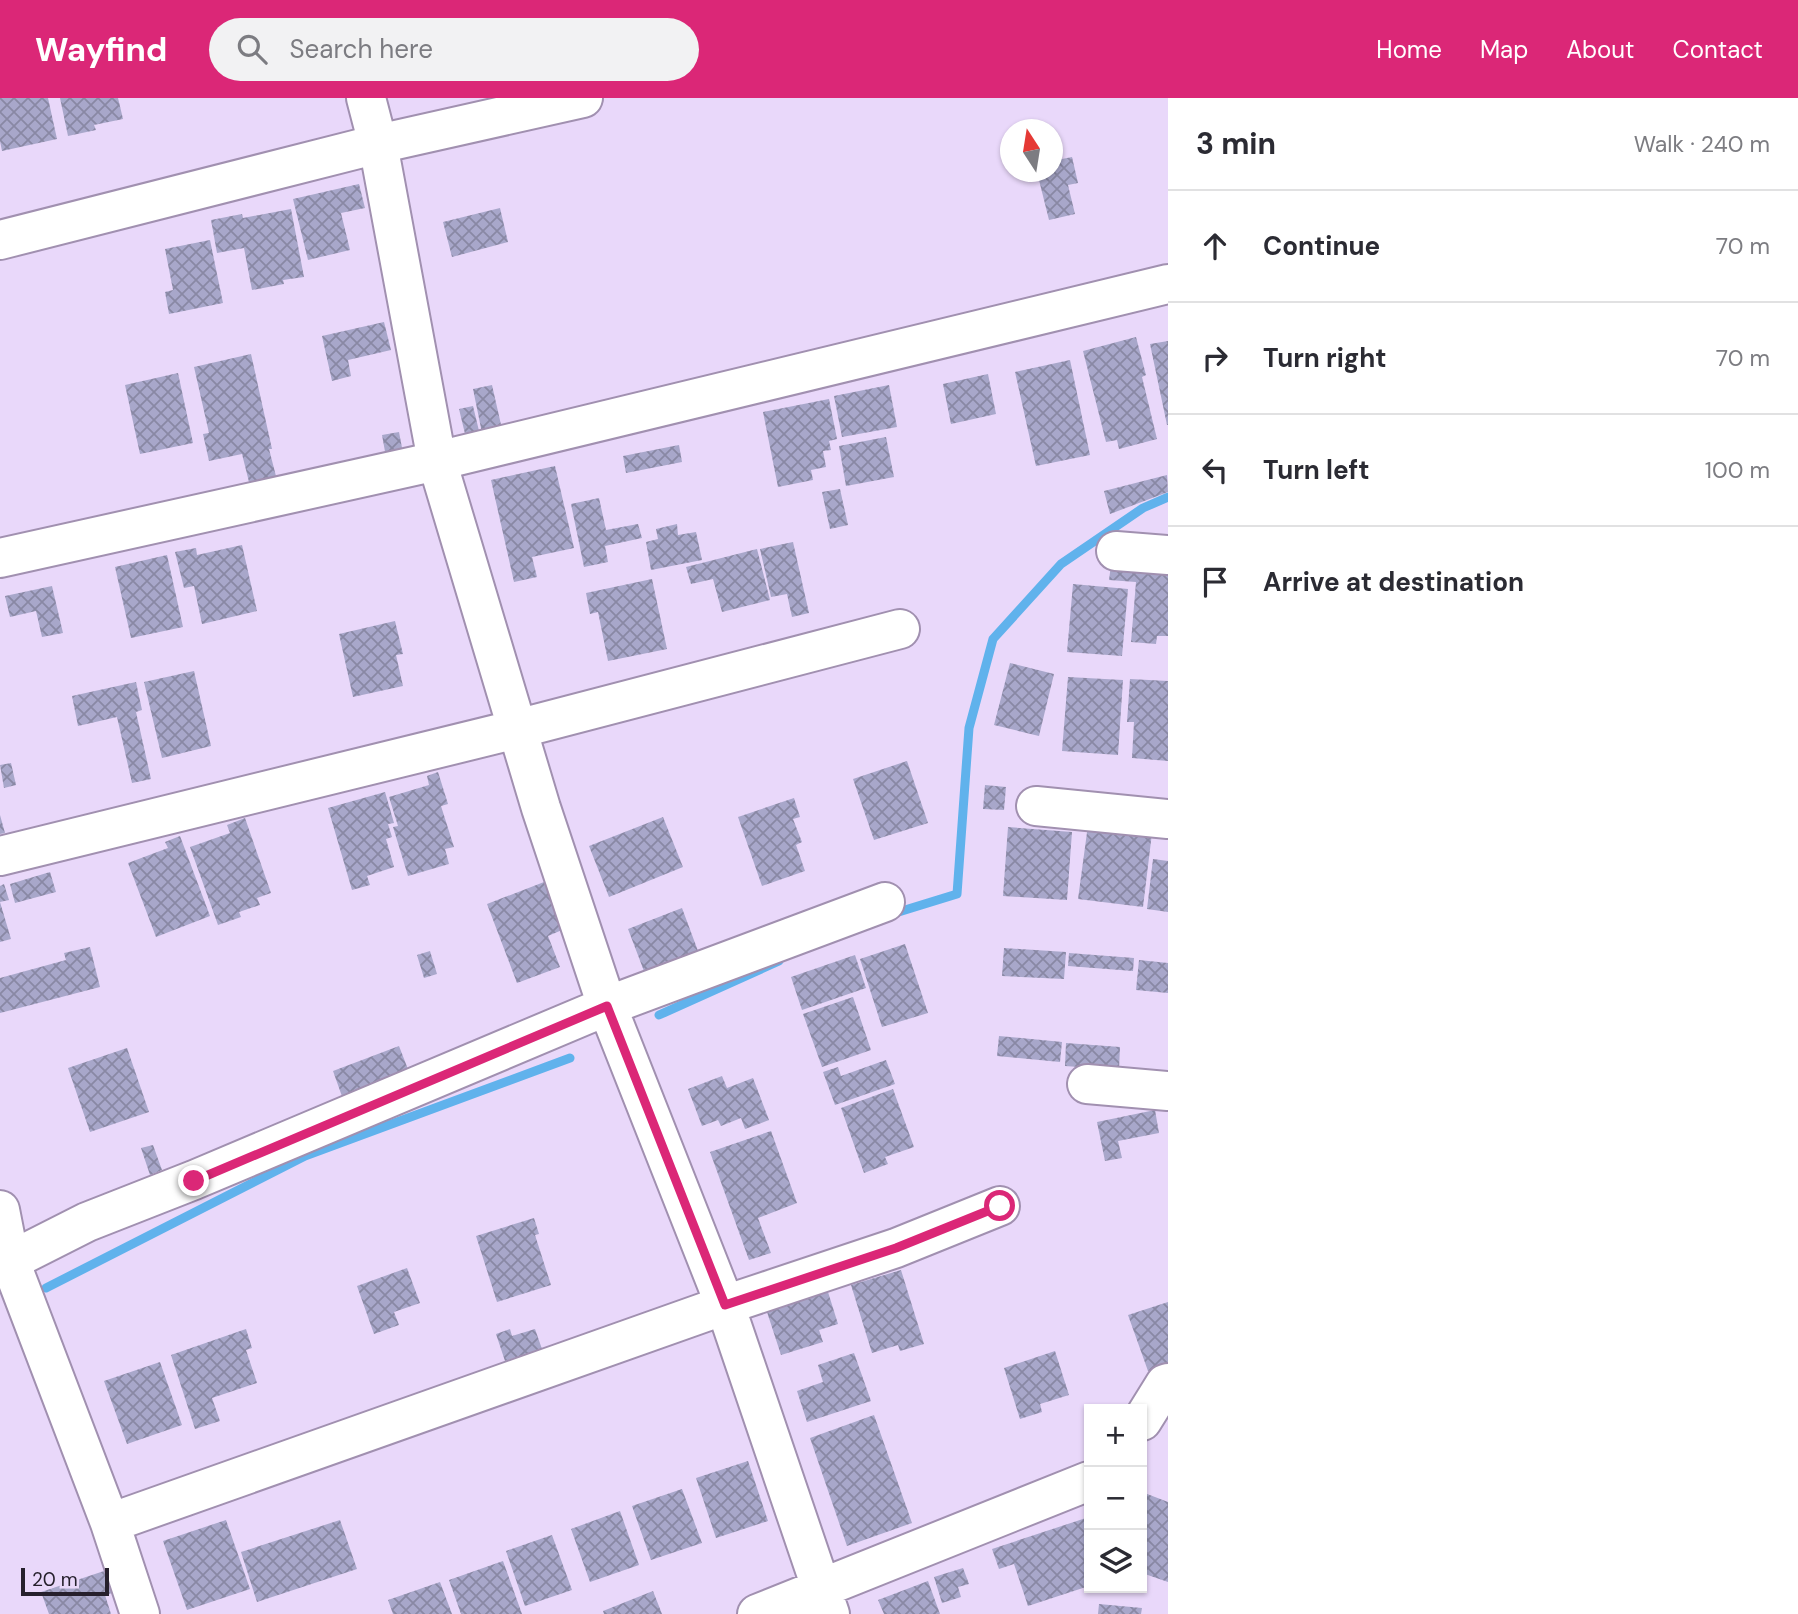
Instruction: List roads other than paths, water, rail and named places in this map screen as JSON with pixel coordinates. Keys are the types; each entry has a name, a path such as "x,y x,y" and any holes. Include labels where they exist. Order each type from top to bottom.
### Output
{"street":[{"path":"366,98 378,144 437,461 541,808 607,1006 725,1305 826,1602"},
{"path":"0,240 378,144 583,98"},
{"path":"0,558 437,461 1168,284"},
{"path":"1116,551 1168,555"},
{"path":"0,856 517,729 900,629"},
{"path":"1036,806 1168,819"},
{"path":"10,1261 87,1222 194,1181 607,1006 885,902"},
{"path":"1087,1084 1168,1091"},
{"path":"110,1523 725,1305 896,1248 1000,1206"},
{"path":"0,1210 10,1261 110,1523 140,1614"},
{"path":"1147,1413 1168,1383"},
{"path":"757,1614 826,1602 1084,1483"}],"waterway":[{"path":"892,914 957,894 969,728 993,639 1061,564 1143,508 1168,497"},
{"path":"659,1015 779,961"},
{"path":"46,1288 305,1156 570,1058"}]}
